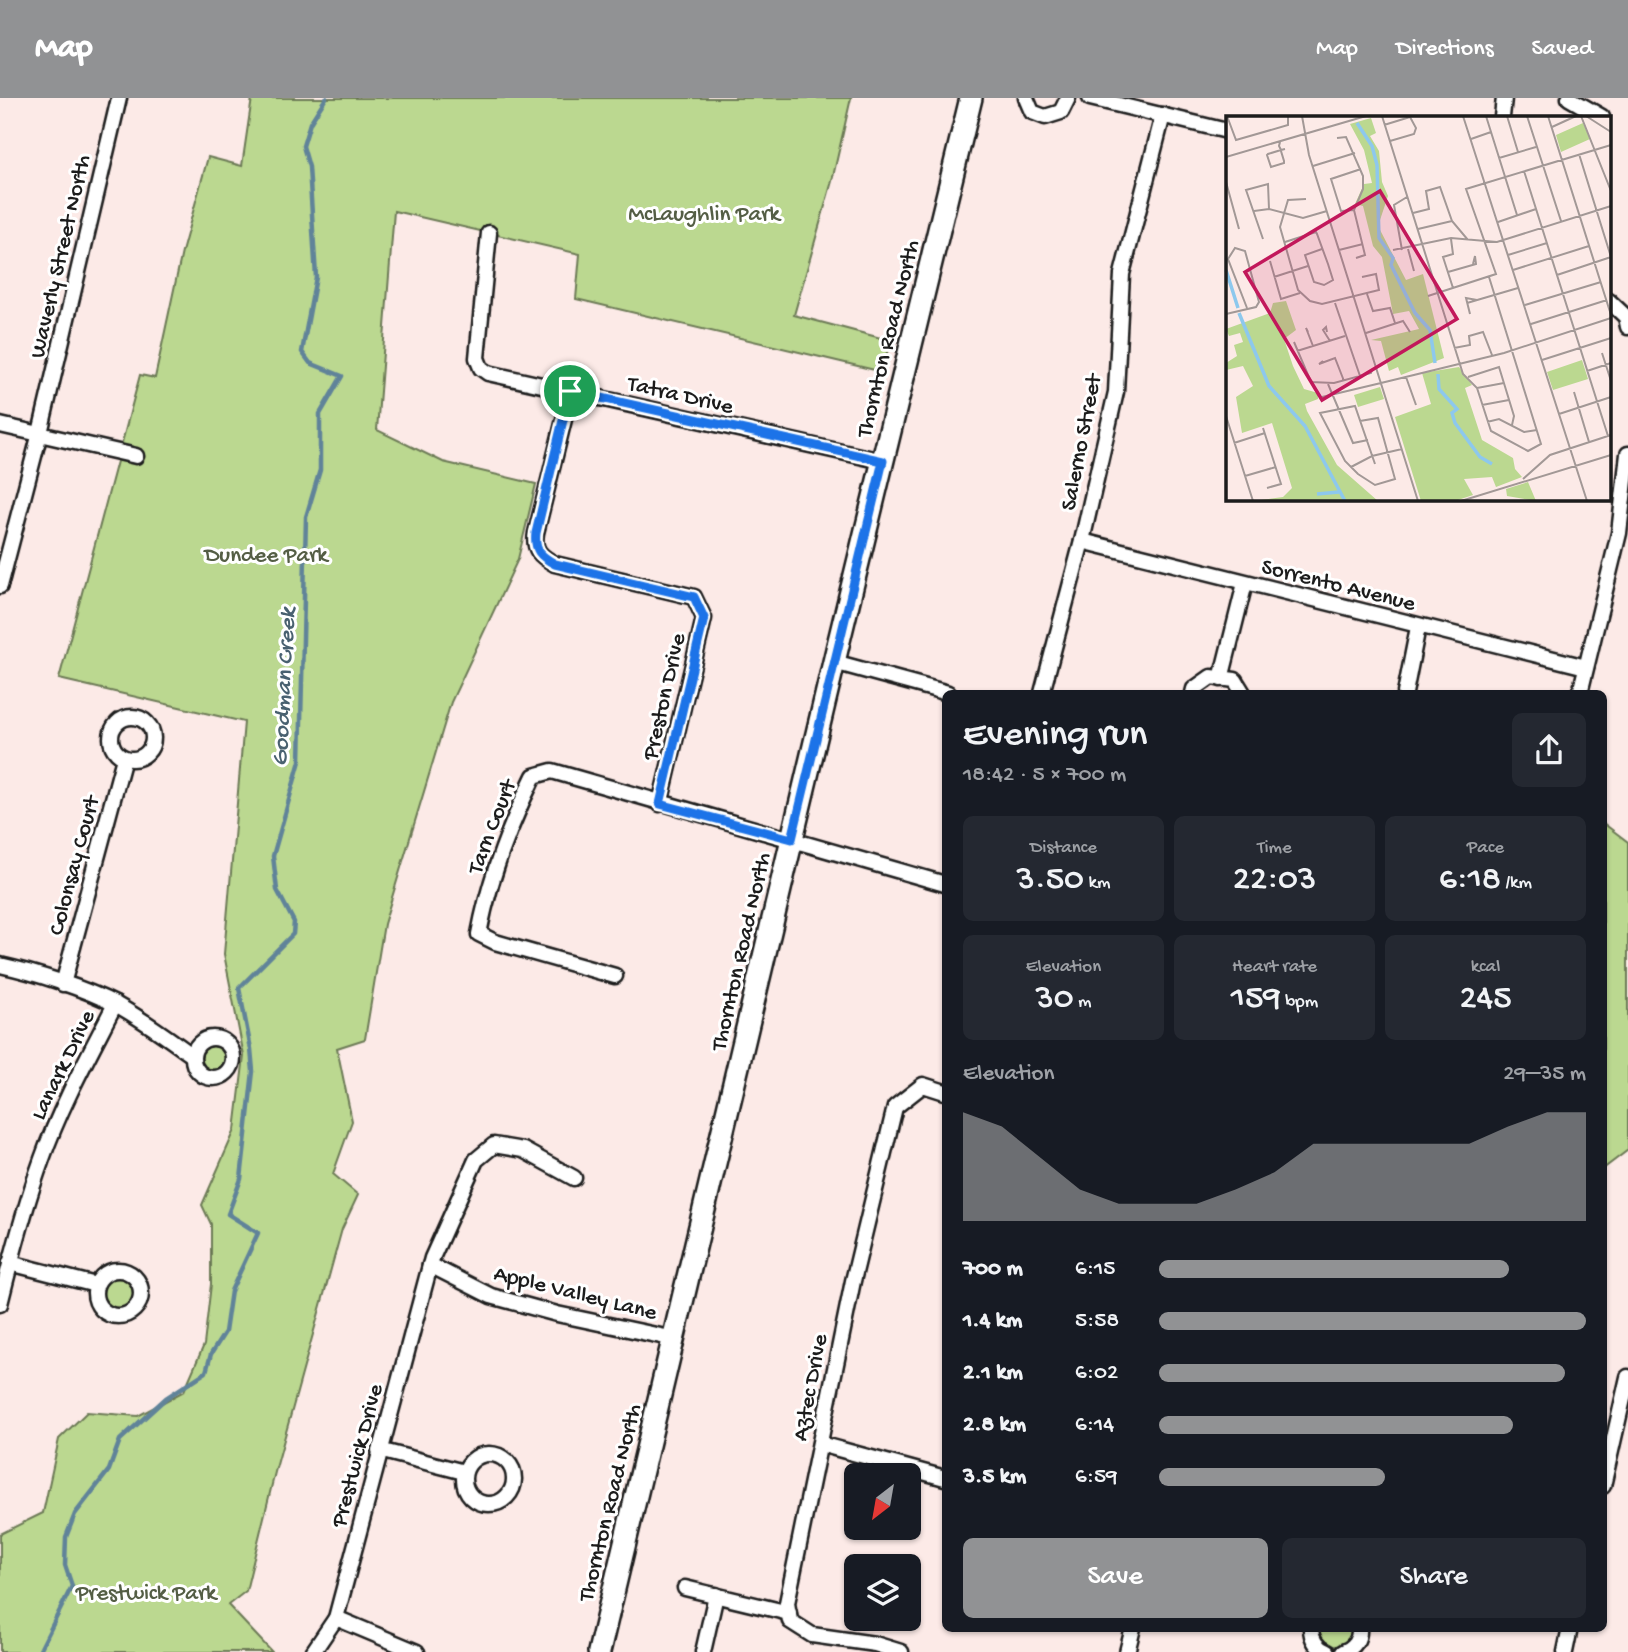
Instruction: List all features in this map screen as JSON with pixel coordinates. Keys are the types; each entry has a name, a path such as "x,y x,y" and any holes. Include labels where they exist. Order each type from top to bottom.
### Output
{"main road":[{"name":"Thornton Road North","path":"599,1652 971,98"}],"street":[{"name":"Waverly Street North","path":"0,586 40,433 119,98"},
{"path":"1026,98 1032,112 1045,117 1060,111 1068,98"},
{"path":"1090,98 1226,131"},
{"path":"1502,116 1504,98"},
{"path":"1569,98 1600,116"},
{"name":"Salerno Street","path":"1043,690 1082,541 1116,392 1122,274 1163,115"},
{"name":"Tatra Drive","path":"489,233 477,358 478,363 488,373 883,461"},
{"path":"1610,302 1626,317 1628,327"},
{"name":"Preston Drive","path":"570,391 536,533 534,543 537,552 555,564 694,597 704,618 660,804"},
{"path":"0,425 136,456"},
{"path":"1581,690 1619,533 1628,454"},
{"name":"Sorrento Avenue","path":"1082,541 1586,667"},
{"path":"1222,679 1245,583"},
{"path":"1406,690 1418,627"},
{"path":"834,662 942,692"},
{"path":"1194,690 1211,677 1235,680 1241,690"},
{"name":"Colonsay Court","path":"64,984 124,758"},
{"name":"Tarn Court","path":"615,976 495,942 479,934 484,905 521,802 534,776 552,771 942,883"},
{"path":"0,965 29,972 115,1004 193,1056"},
{"name":"Lanark Drive","path":"0,1304 42,1159 69,1093 115,1004"},
{"name":"Aztec Drive","path":"789,1612 787,1603 853,1281 895,1107 923,1085 942,1091"},
{"name":"Prestwick Drive","path":"313,1652 336,1618 430,1265 476,1160 494,1145 523,1150 574,1178"},
{"path":"10,1263 96,1285"},
{"name":"Apple Valley Lane","path":"430,1265 491,1296 556,1314 675,1339"},
{"path":"1607,1469 1628,1377"},
{"path":"820,1444 942,1477"},
{"path":"379,1450 464,1472"},
{"path":"685,1588 789,1612 790,1621 812,1635 875,1644 901,1652"},
{"path":"703,1652 716,1595"},
{"path":"336,1618 417,1652"},
{"path":"1127,1652 1132,1632"},
{"path":"1312,1632 1313,1640 1327,1652"},
{"path":"1343,1652 1353,1646 1358,1632"},
{"path":"1565,1652 1569,1632"}],"green space":[{"path":"252,98 851,98 832,181 794,315 892,341 879,371 576,299 580,254 394,211 377,430 443,462 536,484 518,559 451,702 384,924 365,1039 337,1048 352,1121 333,1174 358,1195 342,1229 275,1472 246,1591 228,1605 272,1652 0,1652 0,1534 43,1513 59,1439 87,1412 138,1416 184,1391 204,1345 211,1284 211,1224 202,1205 235,1130 244,1056 224,954 244,722 59,679 140,375 155,378 182,252 208,157 242,166"},
{"path":"1607,826 1628,842 1628,1150 1607,1166"},
{"path":"213,1045 222,1049 226,1058 222,1067 213,1071 204,1067 200,1058 204,1049"},
{"path":"118,1275 130,1281 136,1293 130,1305 118,1311 106,1305 100,1293 106,1281"},
{"path":"1319,1632 1351,1632 1346,1642 1335,1646 1324,1642"}],"waterway":[{"name":"Goodman Creek","path":"39,1652 72,1586 65,1565 66,1537 75,1514 109,1470 120,1440 166,1398 206,1372 211,1354 225,1332 231,1291 258,1233 228,1214 241,1179 253,1071 239,988 293,934 294,922 277,890 273,856 300,761 306,517 320,470 320,414 342,376 310,363 302,352 316,277 309,167 303,146 310,123 326,98"}],"route":[{"path":"570,391 883,461 792,839 660,804 704,618 694,597 555,564 537,552 534,543 536,533 570,391"}],"park label":[{"name":"McLaughlin Park","path":"704,212"},
{"name":"Dundee Park","path":"266,553"},
{"name":"Prestwick Park","path":"146,1591"}]}
